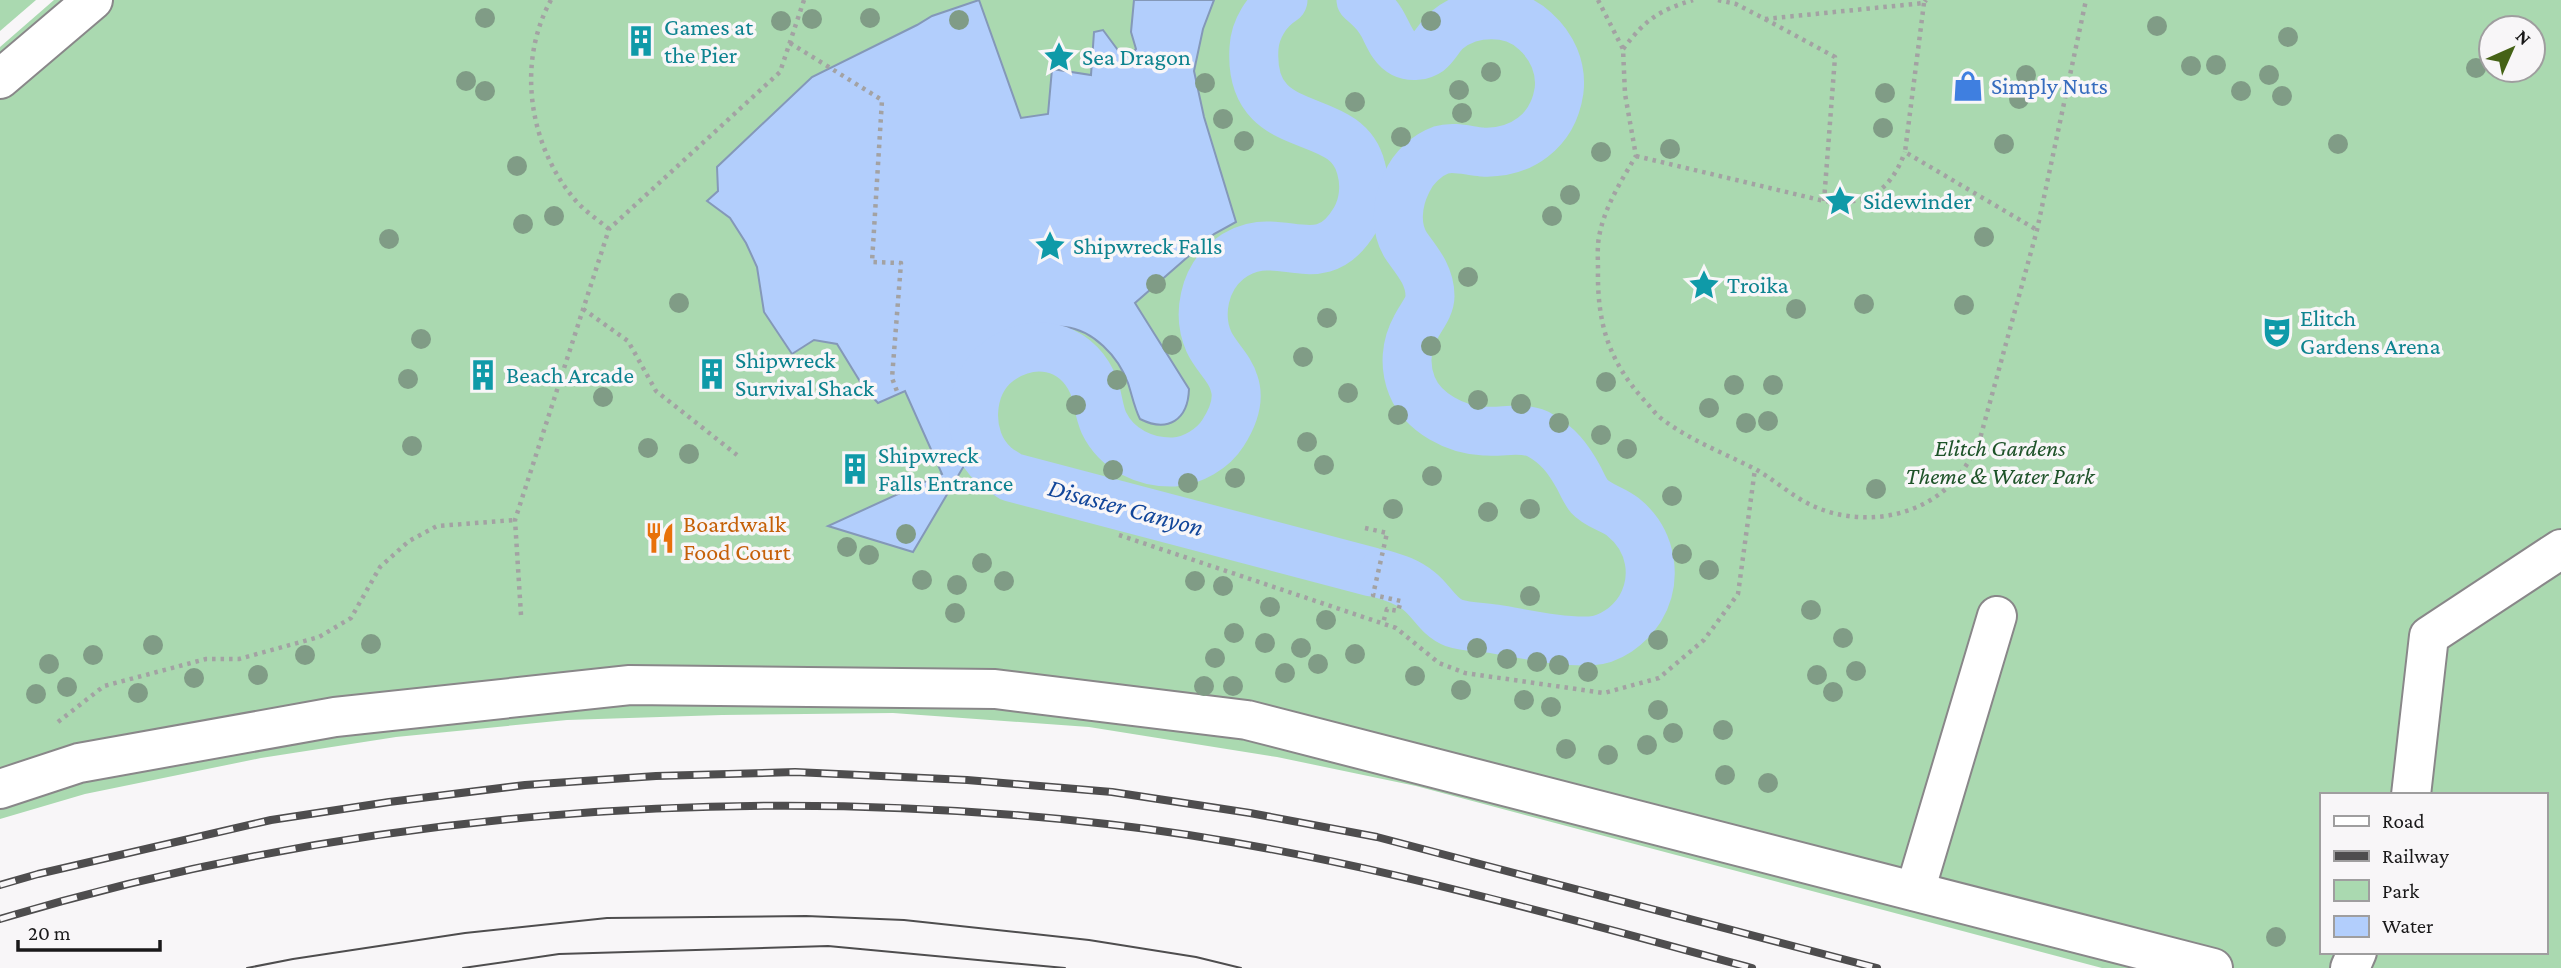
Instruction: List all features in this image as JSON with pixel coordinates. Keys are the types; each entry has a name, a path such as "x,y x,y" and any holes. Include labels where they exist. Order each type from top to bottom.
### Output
{"lane":[{"path":"0,79 93,0"},
{"path":"2411,793 2429,636 2561,549"},
{"path":"1915,891 1997,617"},
{"path":"0,789 79,763 335,717 630,685 995,689 1247,720 2213,968"}],"path":[{"path":"551,0 533,51 531,92 538,130 552,166 577,201 609,229"},
{"path":"520,615 515,520 609,229 779,72 804,0"},
{"path":"1598,0 1623,49 1625,94 1636,156 1616,188 1599,237 1597,302 1608,346 1631,385 1660,418 1712,450 1755,469 1811,505 1841,516 1871,519 1899,514 1923,505 1944,490 1966,465 1981,435 2037,230 2086,0"},
{"path":"1623,49 1642,25 1666,9 1693,0"},
{"path":"1718,0 1736,4 1835,57 1824,201"},
{"path":"1636,156 1844,204 1865,200 1875,194 1898,171 1905,152 1925,2 1765,19"},
{"path":"790,43 882,100 872,262 901,263 892,377 898,394"},
{"path":"1905,152 2037,230"},
{"path":"583,309 628,341 656,391 737,455"},
{"path":"1119,535 1396,628 1439,663 1465,673 1604,693 1659,678 1704,639 1738,594 1755,469"},
{"path":"53,726 104,686 206,659 239,659 319,637 351,618 380,567 408,541 437,526 515,520"},
{"path":"1365,528 1387,533 1373,595 1401,601 1398,611 1387,609 1383,623"}],"green space":[{"path":"0,0 36,0 0,31"},
{"name":"Elitch Gardens Theme & Water Park","path":"54,0 2561,0 2561,968 2102,968 1416,786 1277,757 1089,727 893,713 567,720 396,737 261,758 85,794 0,819 0,47"}],"water":[{"path":"979,0 1021,118 1048,114 1052,69 1091,75 1094,32 1103,30 1123,57 1130,56 1136,49 1131,32 1134,0 1214,0 1203,29 1194,71 1204,117 1236,222 1214,234 1135,303 1189,389 1185,409 1180,416 1168,424 1159,425 1140,419 1118,363 1095,339 1075,329 1050,328 1032,342 1003,349 987,361 968,385 963,397 960,421 968,459 913,552 828,526 942,474 905,391 878,403 864,388 837,344 814,340 792,354 764,312 757,267 746,243 730,218 707,201 718,191 717,167 812,77 932,16"}],"waterway":[{"name":"Disaster Canyon","path":"1283,0 1259,27 1254,48 1256,78 1266,98 1281,111 1337,136 1352,149 1361,168 1363,195 1355,220 1341,238 1326,247 1311,250 1263,246 1246,250 1228,260 1213,277 1203,309 1205,332 1236,389 1232,416 1219,439 1195,457 1181,461 1163,462 1133,453 1116,441 1104,423 1094,387 1084,369 1075,359 1063,352 1038,347 1012,353 988,371 976,398 974,427 985,454 996,467 1011,477 1372,572"},
{"name":"Disaster Canyon","path":"1361,0 1378,17 1395,47 1406,54 1426,53 1457,23 1491,15 1515,19 1526,24 1541,37 1551,51 1559,74 1559,91 1550,118 1533,137 1510,149 1496,152 1441,150 1421,163 1407,182 1399,206 1400,232 1426,276 1430,296 1427,308 1410,341 1408,371 1417,396 1432,412 1442,418 1473,430 1531,432 1551,443 1571,464 1589,496 1633,526 1646,548 1650,573 1646,597 1636,615 1612,635 1590,641 1554,639 1454,623 1444,617 1415,588 1382,574"}],"tram line":[{"path":"247,968 465,933 607,918 806,916 904,920 1089,940 1196,957 1241,968"},
{"path":"463,968 559,954 828,946 1065,968"}],"railway":[{"path":"0,885 271,820 389,802 525,785 656,776 795,772 967,780 1112,792 1250,813 1377,837 1877,968"},
{"path":"0,919 134,882 271,853 409,831 548,816 688,807 829,806 968,812 1107,824 1270,849 1432,884 1752,968"}],"place":[{"name":"Games at the Pier","path":"641,41"},
{"name":"Sea Dragon","path":"1059,57"},
{"name":"Simply Nuts","path":"1968,86"},
{"name":"Sidewinder","path":"1840,201"},
{"name":"Shipwreck Falls","path":"1050,246"},
{"name":"Troika","path":"1704,285"},
{"name":"Elitch Gardens Arena","path":"2277,332"},
{"name":"Shipwreck Survival Shack","path":"712,374"},
{"name":"Beach Arcade","path":"483,375"},
{"name":"Shipwreck Falls Entrance","path":"855,469"},
{"name":"Boardwalk Food Court","path":"660,538"}]}
